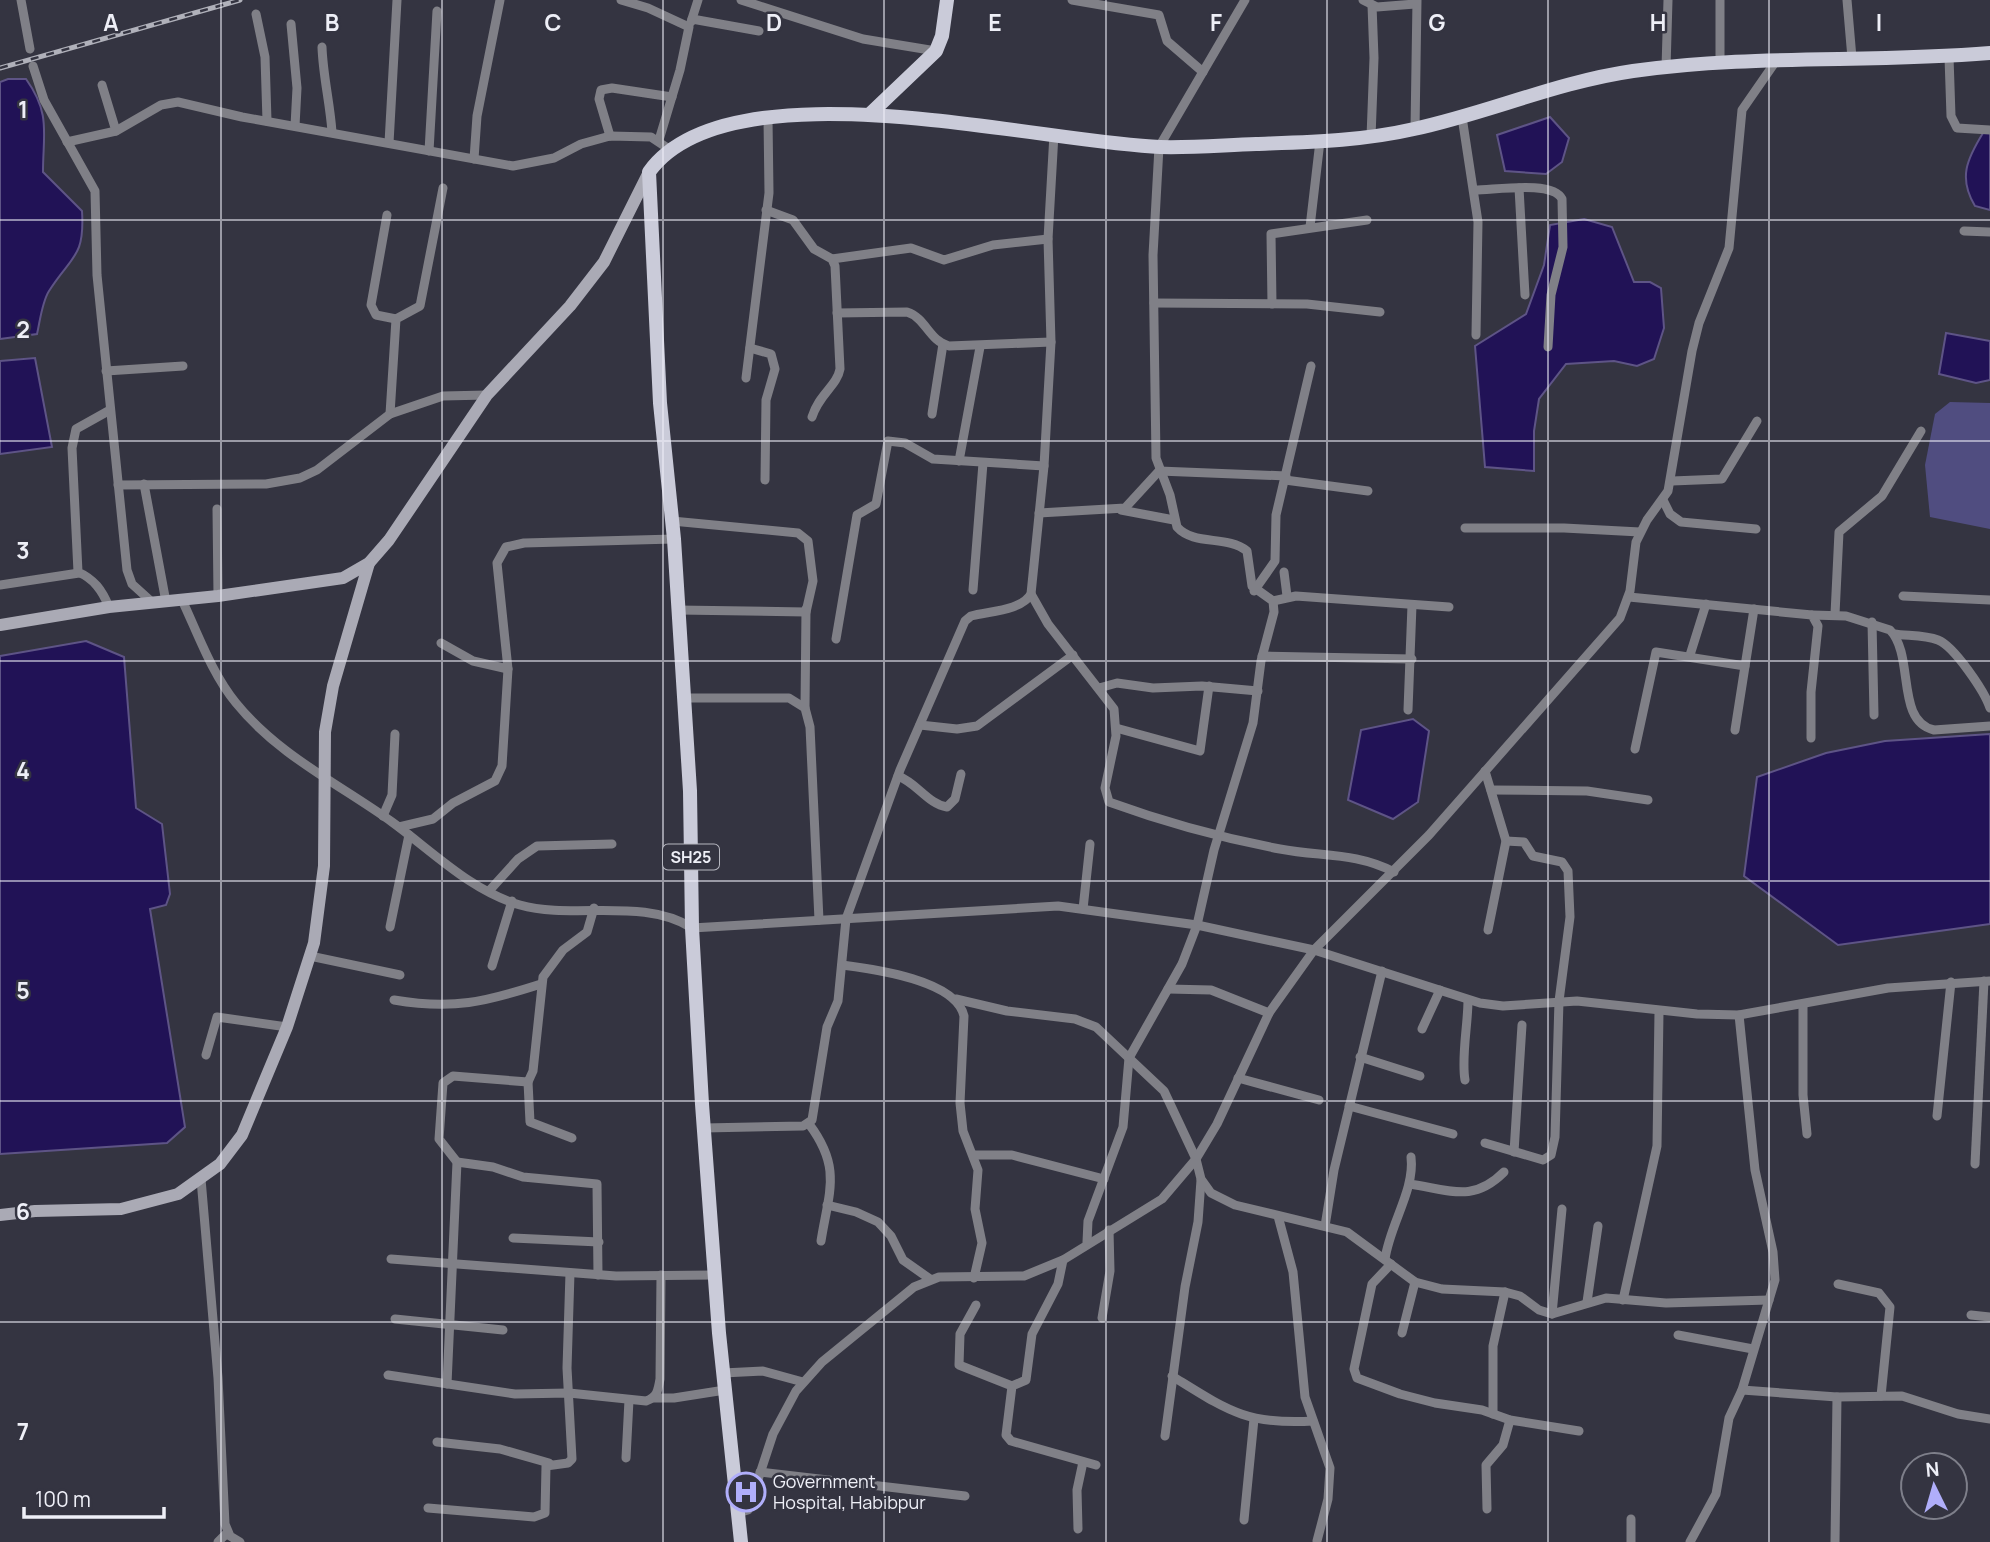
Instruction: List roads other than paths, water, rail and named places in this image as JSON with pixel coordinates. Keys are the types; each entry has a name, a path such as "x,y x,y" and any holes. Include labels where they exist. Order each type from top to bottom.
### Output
{"main road":[{"path":"870,113 936,51 942,36 947,0"},
{"path":"649,172 664,145 720,126 768,119 870,113 1159,147 1320,141 1371,137 1415,129 1562,85 1666,68 1720,63 1949,57 1990,53"},
{"name":"SH25","path":"649,172 660,403 674,540 690,791 692,928 704,1128 714,1275 741,1542"}],"street":[{"path":"21,0 30,48"},
{"path":"388,144 397,0"},
{"path":"474,159 477,116 500,0"},
{"path":"621,0 690,23 759,31"},
{"path":"67,142 116,131 161,105 178,102 513,166 554,158 581,144 610,136 643,135 664,145 672,97 698,0"},
{"path":"741,0 863,39 936,51"},
{"path":"1072,0 1159,15 1167,41 1203,72"},
{"path":"1245,0 1159,147 1153,255 1156,458 1170,495 1174,520 1181,533 1234,544 1247,551 1254,591"},
{"path":"1666,68 1668,0"},
{"path":"1720,0 1720,63"},
{"path":"1847,0 1852,58"},
{"path":"1368,2 1377,7 1416,2 1415,129"},
{"path":"1368,2 1371,137"},
{"path":"429,151 437,10"},
{"path":"256,14 265,58 267,121"},
{"path":"291,24 297,95 295,126"},
{"path":"322,47 324,86 330,103 332,132"},
{"path":"1949,57 1951,116 1956,128 1990,130"},
{"path":"738,1513 748,1510 773,1434 803,1382 838,1348 914,1287 930,1279 1024,1276 1063,1260 1087,1242 1162,1199 1195,1159 1217,1124 1269,1013 1314,950 1394,872 1610,632 1620,618 1629,597 1640,532 1663,500 1672,481 1692,351 1699,323 1729,248 1742,110 1776,61"},
{"path":"33,66 44,100 96,191 97,275 129,579 160,603"},
{"path":"102,85 116,131"},
{"path":"610,136 599,99 601,90 612,88 672,97"},
{"path":"1462,117 1475,190 1479,253 1476,335"},
{"path":"747,378 766,210 768,119"},
{"path":"809,1124 815,1110 827,1027 838,1001 846,919 898,776 965,621 971,616 1018,605 1026,601 1031,594 1044,466 1051,342 1048,239 1054,134"},
{"path":"1310,227 1320,141"},
{"path":"0,625 109,607 218,596 343,578 369,563 389,540 486,395 570,306 604,262 649,172"},
{"path":"387,215 371,305 376,315 396,319 420,306 443,188"},
{"path":"1519,188 1525,295"},
{"path":"1475,190 1552,189 1559,193 1562,199 1563,247 1550,295 1548,347"},
{"path":"766,210 793,220 814,249 832,259 911,248 944,260 993,245 1048,239"},
{"path":"1272,304 1271,234 1367,220"},
{"path":"1964,230 1990,232"},
{"path":"813,417 820,396 839,376 835,266 832,259"},
{"path":"1154,303 1272,304 1380,312"},
{"path":"836,313 906,312 917,317 943,344 980,347 1051,342"},
{"path":"390,414 396,319"},
{"path":"932,414 943,344"},
{"path":"959,461 980,347"},
{"path":"750,348 771,354 775,369 766,400 765,480"},
{"path":"106,371 183,366"},
{"path":"1254,591 1276,561 1275,522 1311,366"},
{"path":"118,485 266,484 300,478 317,470 390,414 443,396 486,395"},
{"path":"79,573 73,437 76,429 110,410"},
{"path":"1672,481 1722,479 1757,421"},
{"path":"1835,614 1839,533 1843,526 1882,496 1920,431"},
{"path":"836,639 857,515 876,504 886,443 898,441 928,458 1044,466"},
{"path":"973,590 983,463"},
{"path":"1159,471 1285,478 1368,491"},
{"path":"1118,510 1130,504 1159,471"},
{"path":"144,484 160,603"},
{"path":"1663,500 1670,514 1681,522 1756,529"},
{"path":"217,509 218,596"},
{"path":"1039,513 1118,510 1174,520"},
{"path":"672,521 798,533 808,541 813,581 806,612"},
{"path":"1465,528 1564,528 1640,532"},
{"path":"399,827 433,819 453,803 495,781 502,766 508,669 496,571 500,554 506,547 524,543 674,540"},
{"path":"0,1215 35,1211 121,1209 178,1194 220,1164 243,1135 287,1027 317,930 324,866 325,732 332,693 369,563"},
{"path":"1284,572 1287,596"},
{"path":"0,585 79,573 88,576 102,590 109,607"},
{"path":"1254,591 1273,601 1287,596 1449,607"},
{"path":"1031,594 1048,624 1114,709 1116,728 1105,788 1109,802 1218,836 1282,849 1371,860 1394,872"},
{"path":"806,595 805,708 810,727 818,920"},
{"path":"1903,596 1990,600"},
{"path":"1629,597 1812,615 1835,614 1872,622 1894,634 1930,638 1946,644 1983,693 1990,708"},
{"path":"182,600 223,684 237,705 267,736 489,891 512,901 533,907 594,908 670,918 692,928 1039,906 1083,909 1197,925 1314,950 1468,1000 1503,1006 1559,1001 1659,1012 1739,1016 1888,988 1987,981 1975,1164"},
{"path":"1087,1242 1088,1222 1123,1127 1129,1058 1182,964 1197,925 1218,836 1253,723 1262,656 1274,612 1273,601"},
{"path":"1690,655 1706,604"},
{"path":"1408,710 1412,605"},
{"path":"1735,730 1754,609"},
{"path":"678,610 806,612"},
{"path":"1811,738 1811,692 1818,626 1812,615"},
{"path":"1872,622 1874,715"},
{"path":"1894,634 1906,663 1908,698 1919,722 1934,730 1990,726"},
{"path":"441,643 473,661 508,669"},
{"path":"1635,749 1656,652 1690,655 1745,666"},
{"path":"920,725 957,729 977,726 1073,655"},
{"path":"1262,656 1412,659"},
{"path":"1099,688 1117,683 1153,688 1209,686 1258,691"},
{"path":"1116,728 1200,751 1209,686"},
{"path":"684,698 789,698 805,708"},
{"path":"383,816 392,795 395,734"},
{"path":"1485,771 1506,842 1488,930"},
{"path":"898,776 916,784 933,803 947,807 955,799 961,774"},
{"path":"1491,790 1587,791 1648,800"},
{"path":"390,927 409,835"},
{"path":"1485,1143 1543,1160 1550,1155 1553,1146 1559,1001 1570,917 1568,871 1562,862 1533,856 1524,842 1506,842"},
{"path":"489,891 518,859 537,846 612,844"},
{"path":"1083,909 1090,844"},
{"path":"492,966 512,901"},
{"path":"572,1138 530,1122 528,1082 533,1071 541,984 563,950 587,932 594,908"},
{"path":"310,956 400,975"},
{"path":"842,965 891,972 956,999 1007,1011 1087,1022 1164,1091 1195,1159 1201,1179 1198,1222 1172,1376 1165,1436"},
{"path":"1325,1226 1349,1106 1382,971"},
{"path":"1937,1116 1951,982"},
{"path":"394,1000 432,1007 485,1002 541,984"},
{"path":"1168,989 1212,990 1269,1013"},
{"path":"1422,1029 1440,990"},
{"path":"956,999 964,1016 960,1110 965,1139 978,1170 976,1216 982,1243 975,1278"},
{"path":"1465,1080 1462,1059 1467,1042 1468,1000"},
{"path":"1803,1004 1803,1095 1807,1134"},
{"path":"1623,1300 1657,1146 1659,1012"},
{"path":"1690,1542 1716,1494 1728,1418 1742,1390 1776,1268 1755,1170 1739,1016"},
{"path":"206,1055 213,1021 217,1017 287,1027"},
{"path":"1514,1152 1522,1025"},
{"path":"1360,1057 1420,1076"},
{"path":"447,1384 457,1162 439,1139 443,1083 447,1078 528,1082"},
{"path":"1238,1078 1319,1100"},
{"path":"1349,1106 1453,1134"},
{"path":"704,1128 809,1124"},
{"path":"809,1124 827,1152 832,1177 821,1241"},
{"path":"973,1155 1012,1155 1104,1179"},
{"path":"1411,1157 1410,1184 1392,1224 1388,1261 1373,1284 1354,1369 1357,1378 1400,1394 1510,1420 1579,1431"},
{"path":"457,1162 493,1167 523,1177 593,1182 599,1191 598,1275"},
{"path":"1410,1184 1475,1193 1487,1188 1504,1172"},
{"path":"201,1178 227,1533 218,1542"},
{"path":"1201,1179 1220,1199 1347,1232 1415,1282 1442,1289 1505,1292 1520,1296 1539,1310 1552,1314 1606,1298 1665,1303 1769,1300"},
{"path":"827,1205 856,1212 878,1223 888,1231 903,1260 930,1279"},
{"path":"1552,1314 1562,1209"},
{"path":"1278,1216 1292,1263 1303,1382 1313,1421 1327,1453 1331,1478 1317,1541"},
{"path":"1587,1302 1598,1226"},
{"path":"1102,1318 1111,1271 1109,1230"},
{"path":"513,1238 598,1242"},
{"path":"391,1259 598,1275 714,1275"},
{"path":"976,1305 960,1334 959,1365 1012,1386 1026,1380 1032,1334 1058,1283 1063,1260"},
{"path":"437,1442 500,1449 549,1463 571,1461 570,1273"},
{"path":"654,1398 660,1380 661,1275"},
{"path":"1402,1333 1415,1282"},
{"path":"1838,1284 1879,1293 1889,1307 1881,1396"},
{"path":"1493,1415 1493,1346 1505,1292"},
{"path":"1971,1315 1990,1317"},
{"path":"395,1319 503,1330"},
{"path":"1678,1335 1753,1349"},
{"path":"723,1373 764,1371 803,1382"},
{"path":"388,1375 515,1394 569,1393 629,1400 725,1390"},
{"path":"1172,1376 1212,1401 1254,1419 1278,1423 1313,1421"},
{"path":"1012,1386 1005,1428 1008,1439 1096,1465"},
{"path":"1742,1390 1837,1397 1902,1396 1958,1414 1990,1419"},
{"path":"1835,1542 1837,1397"},
{"path":"626,1458 629,1400"},
{"path":"1244,1520 1254,1419"},
{"path":"1487,1509 1486,1465 1489,1458 1503,1446 1510,1420"},
{"path":"1078,1529 1077,1490 1083,1462"},
{"path":"428,1508 541,1516 546,1510 544,1475 549,1463"},
{"path":"760,1472 965,1496"},
{"path":"1631,1519 1631,1542"},
{"path":"227,1533 240,1542"}],"railway":[{"path":"0,68 240,0"}],"place":[{"name":"Government Hospital, Habibpur","path":"746,1492"}]}
